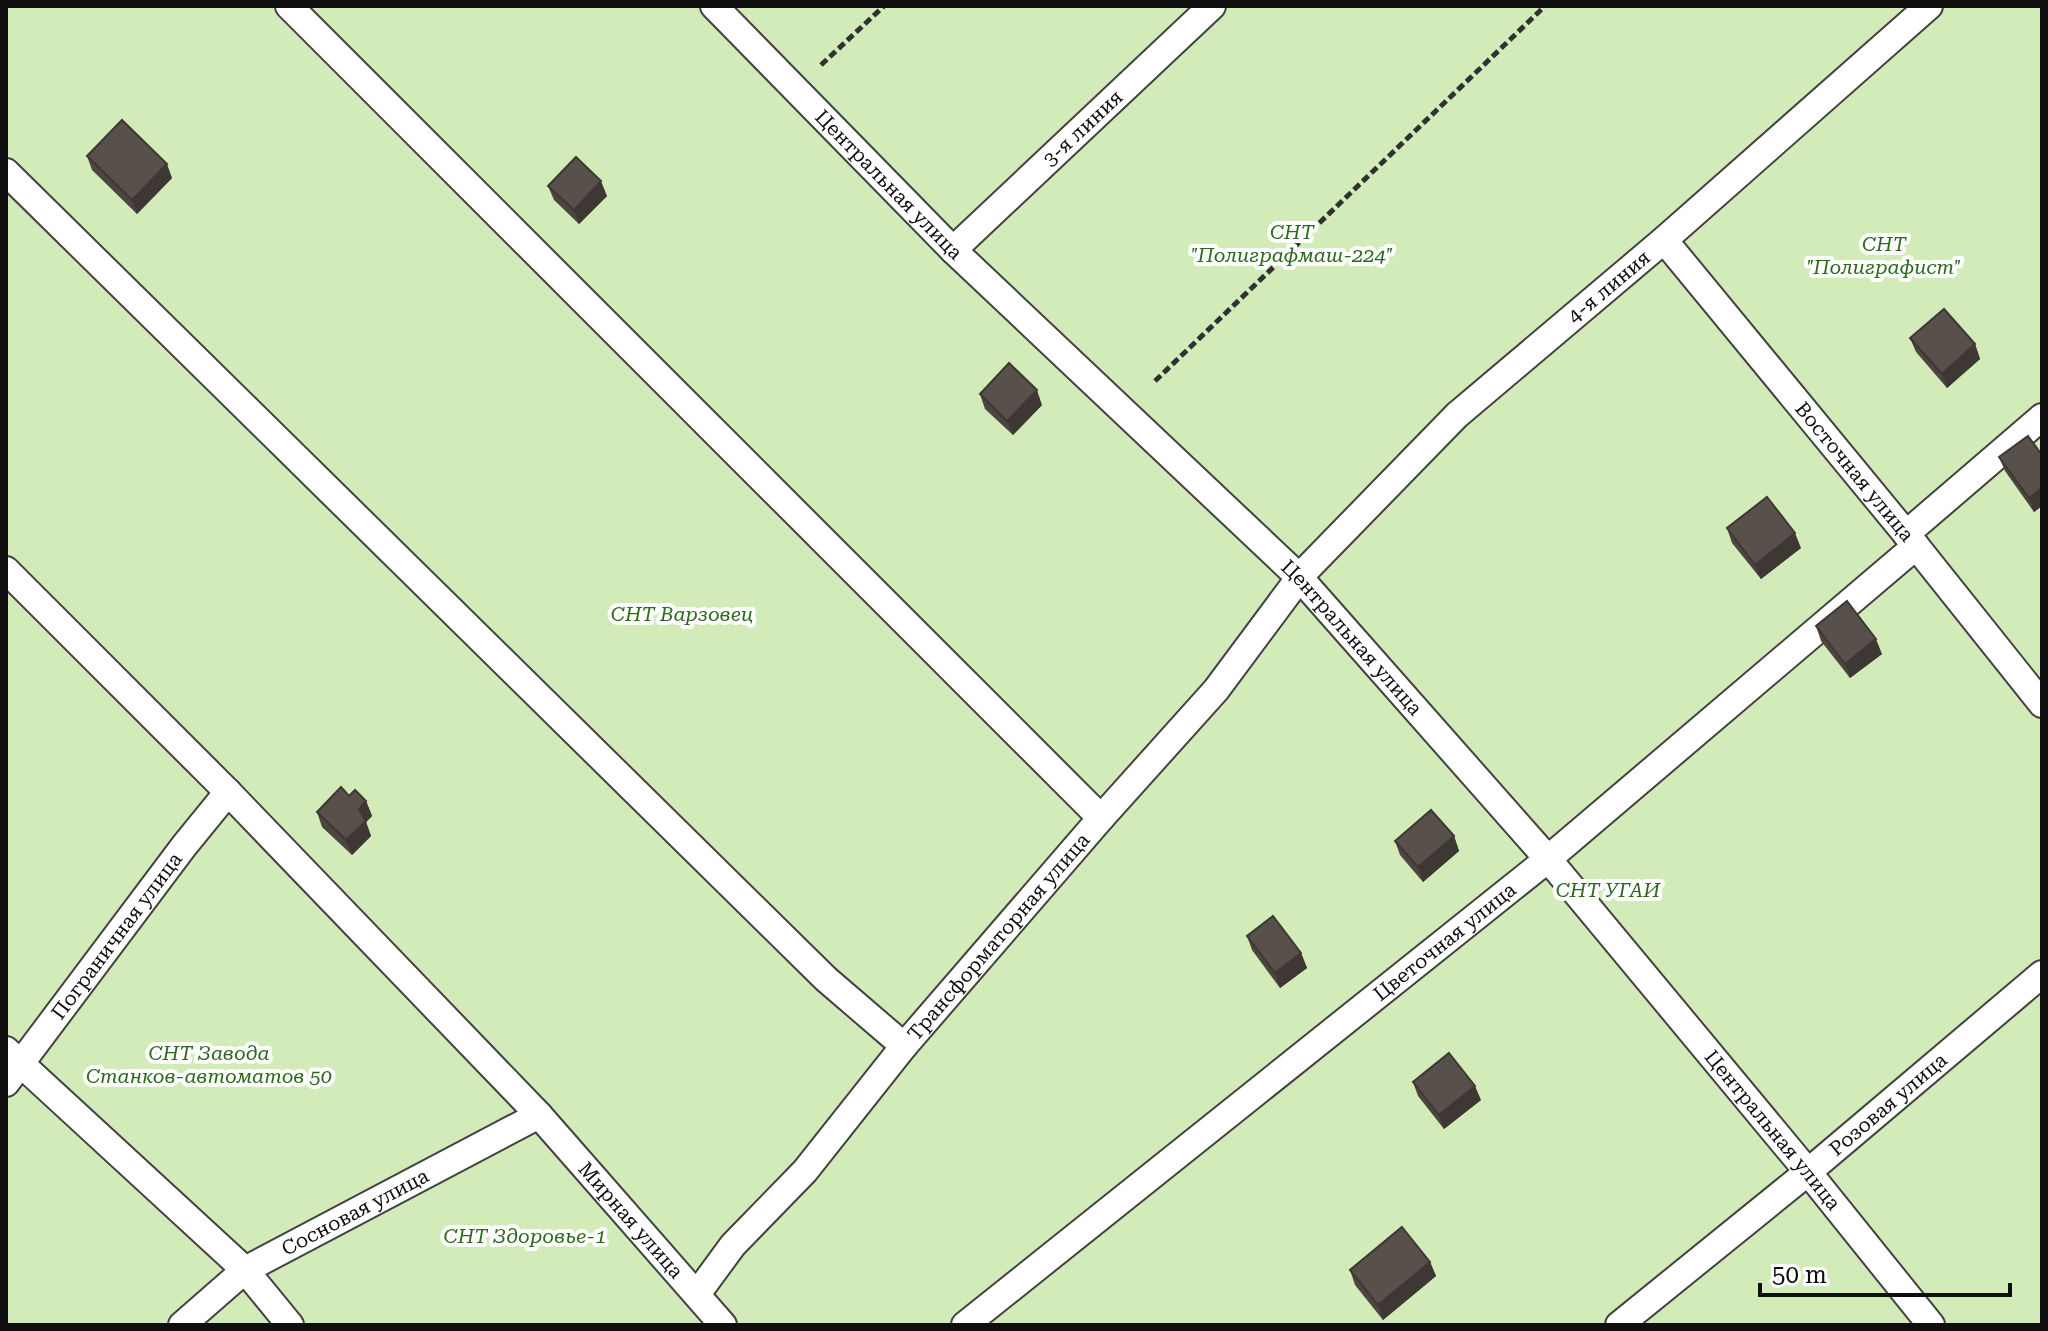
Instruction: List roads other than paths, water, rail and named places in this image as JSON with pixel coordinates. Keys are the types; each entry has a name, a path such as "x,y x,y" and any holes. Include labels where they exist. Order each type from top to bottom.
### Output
{"street":[{"path":"289,6 1101,818"},
{"name":"Центральная улица","path":"714,6 953,250 1299,577 1548,859 1931,1325"},
{"name":"3-я линия","path":"953,250 1212,6"},
{"name":"4-я линия","path":"1299,577 1457,415 1664,240 1910,12"},
{"path":"6,172 826,979 904,1046"},
{"name":"Восточная улица","path":"1664,240 2042,704"},
{"name":"Цветочная улица","path":"965,1325 1548,859 1911,540 2042,417"},
{"name":"Мирная улица","path":"6,570 228,792 539,1115 723,1325"},
{"name":"Трансформаторная улица","path":"697,1294 733,1245 805,1171 904,1046 1216,690 1299,577"},
{"name":"Пограничная улица","path":"11,1065 228,792"},
{"name":"Розовая улица","path":"1619,1325 1808,1172 2042,974"},
{"path":"11,1065 245,1270 290,1325"},
{"name":"Сосновая улица","path":"182,1325 245,1270 539,1115"}],"park label":[{"name":"СНТ \"Полиграфмаш-224\"","path":"1292,244"},
{"name":"СНТ \"Полиграфист\"","path":"1884,256"},
{"name":"СНТ Варзовец","path":"682,614"},
{"name":"СНТ УГАИ","path":"1608,890"},
{"name":"СНТ Завода Станков-автоматов 50","path":"209,1064"},
{"name":"СНТ Здоровье-1","path":"525,1236"}]}
